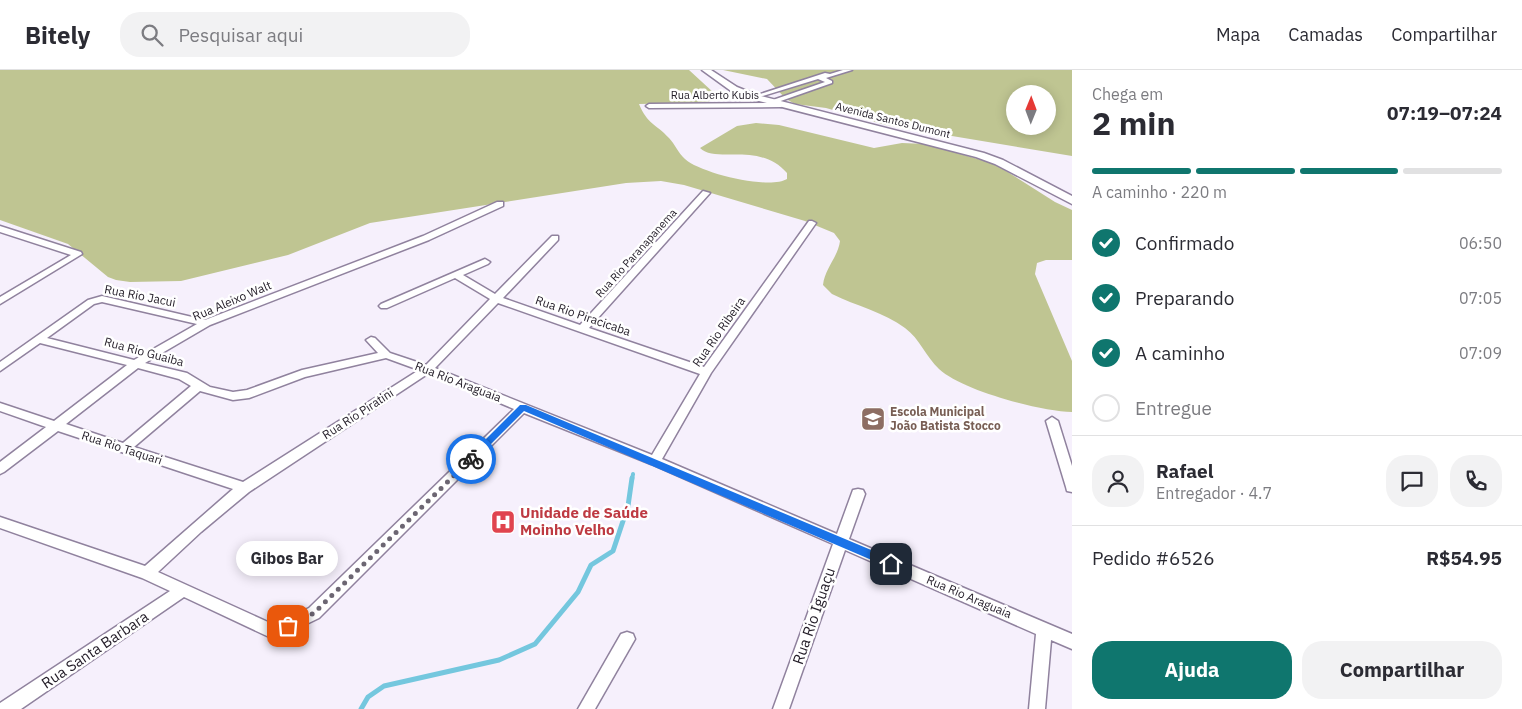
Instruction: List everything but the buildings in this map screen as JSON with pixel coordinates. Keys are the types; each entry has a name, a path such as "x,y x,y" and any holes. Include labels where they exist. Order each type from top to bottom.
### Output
{"street":[{"name":"Avenida Santos Dumont","path":"706,70 734,89 776,104 980,155 999,162 1072,201"},
{"path":"754,97 840,70"},
{"name":"Rua Alberto Kubis","path":"649,106 776,104 830,82 820,78 849,70"},
{"name":"Rua Rio Paranapanema","path":"583,328 706,193"},
{"name":"Rua Aleixo Walt","path":"0,469 137,363 206,323 426,238 500,204"},
{"name":"Rua Rio Ribeira","path":"655,461 706,372 812,223"},
{"path":"0,301 78,254 2,231"},
{"name":"Rua Rio Piratini","path":"147,574 196,528 244,488 428,369 555,238"},
{"path":"384,306 484,262"},
{"name":"Rua Rio Piracicaba","path":"456,275 497,299 706,372"},
{"name":"Rua Rio Jacui","path":"0,367 5,358 37,339 91,302 102,299 206,323"},
{"name":"Rua Rio Guaiba","path":"37,339 183,376 198,386 224,394 249,394 302,374 386,355"},
{"name":"Rua Rio Araguaia","path":"371,340 386,355 428,369 655,461 1072,642"},
{"path":"124,449 198,386"},
{"name":"Rua Rio Taquari","path":"0,407 244,488"},
{"path":"0,522 147,574 267,629 288,626 314,613 523,407"},
{"path":"1052,421 1070,474 1072,487"},
{"name":"Rua Rio Iguaçu","path":"781,709 858,494"},
{"name":"Rua Santa Barbara","path":"6,709 183,590"},
{"path":"1037,709 1044,630"},
{"path":"586,709 627,639"}],"green space":[{"path":"0,70 689,70 714,93 716,100 699,103 639,104 649,120 669,138 685,159 705,170 751,181 778,182 787,179 787,173 776,163 764,158 751,155 716,154 700,148 737,126 756,123 779,125 874,148 902,143 926,144 995,164 1055,202 1072,210 1072,260 1046,260 1037,263 1035,274 1072,361 1072,412 1022,404 965,385 939,369 915,337 897,322 832,294 823,285 826,273 839,247 840,241 834,233 805,221 684,185 661,181 626,183 370,223 288,255 181,281 130,282 116,280 108,277 68,244 0,220"},
{"path":"723,70 1072,70 1072,156 886,125 826,108 795,104 786,99 767,79"}],"waterway":[{"path":"632,480 633,474"},
{"path":"361,709 368,697 384,686 499,660 535,644 578,592 591,565 613,551 628,506 632,478"}],"way so far":[{"path":"288,626 314,613 471,459"}],"place":[{"name":"Escola Municipal João Batista Stocco","path":"873,419"},
{"name":"Unidade de Saúde Moinho Velho","path":"503,522"},
{"name":"Gibos Bar","path":"288,626"}],"route":[{"path":"471,459 523,407 655,461 891,564"}]}
